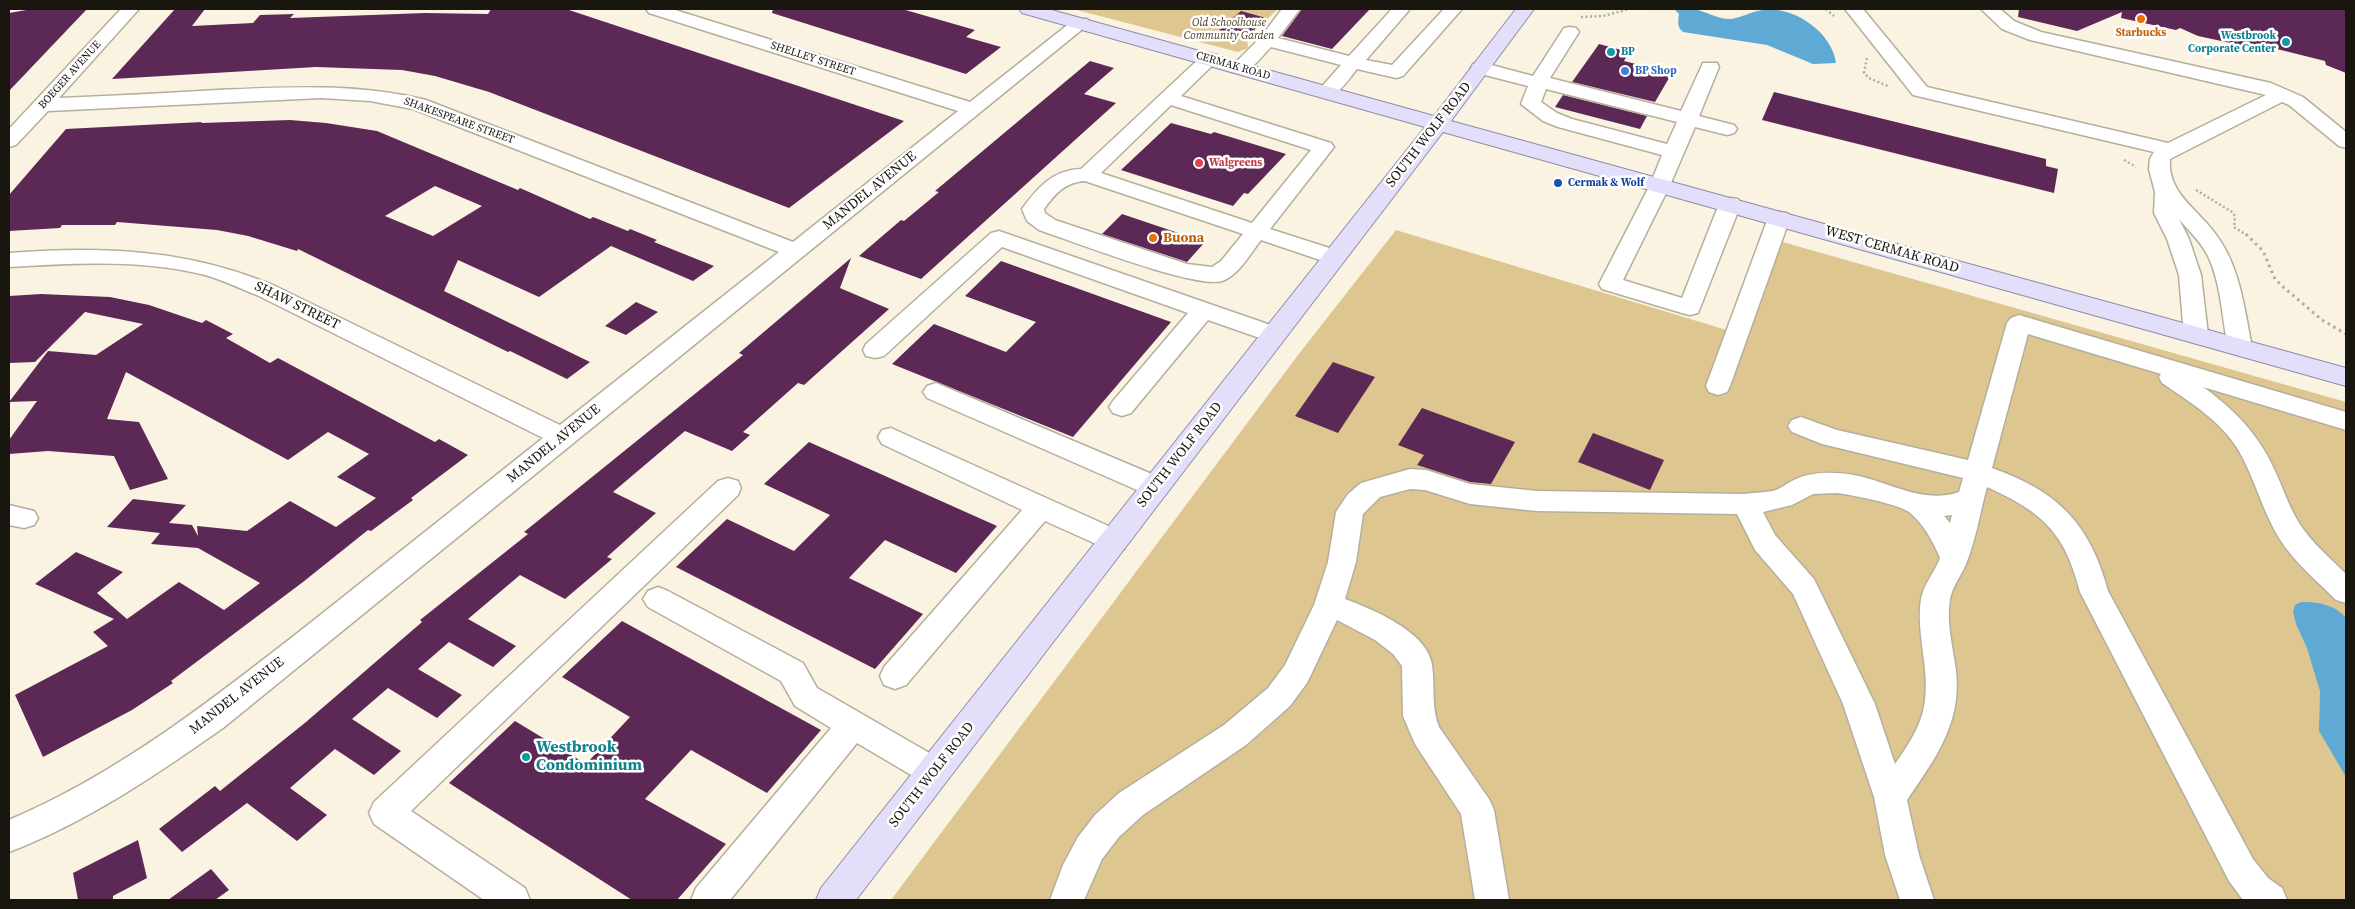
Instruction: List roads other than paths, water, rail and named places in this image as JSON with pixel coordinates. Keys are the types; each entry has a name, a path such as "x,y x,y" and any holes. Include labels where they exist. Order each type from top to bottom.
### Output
{"main road":[{"name":"CERMAK ROAD","path":"1028,9 1439,123"},
{"name":"SOUTH WOLF ROAD","path":"834,900 1439,123 1524,9"},
{"name":"WEST CERMAK ROAD","path":"1439,123 2346,377"}],"street":[{"name":"BOEGER AVENUE","path":"9,141 130,9"},
{"name":"SHELLEY STREET","path":"655,9 972,109"},
{"path":"1240,68 1267,41 1290,9"},
{"path":"1327,92 1401,9"},
{"path":"1267,41 1396,72 1454,9"},
{"path":"1854,9 1920,91 2170,150"},
{"path":"1990,9 2008,25 2036,36 2244,82 2282,94 2312,113 2346,142"},
{"name":"MANDEL AVENUE","path":"9,836 102,789 159,755 212,718 1080,23"},
{"path":"1573,24 1538,82 1531,104 1550,117 1565,123 1674,152"},
{"path":"1087,175 1210,59"},
{"path":"1710,67 1660,185 1610,284 1690,308 1730,204"},
{"path":"1480,68 1727,129"},
{"name":"SHAKESPEARE STREET","path":"42,105 298,92 339,92 392,97 419,104 796,250"},
{"path":"2196,335 2190,275 2178,239 2165,213 2166,192 2159,169 2160,160 2170,150 2282,94"},
{"path":"1168,98 1324,147 1257,232 1229,266 1216,275 1184,271 1047,225 1035,216 1032,209 1060,178 1087,175 1257,232 1334,257"},
{"path":"2166,192 2206,236 2218,256 2226,276 2240,347"},
{"path":"1718,386 1779,218"},
{"path":"875,350 1000,238 1274,335"},
{"name":"SHAW STREET","path":"9,260 86,256 131,258 165,261 204,268 233,276 563,437"},
{"path":"1122,407 1203,310"},
{"path":"1890,797 1915,760 1939,714 1943,690 1932,614 1941,577 1952,564 1954,558 2018,323 2346,421"},
{"path":"2150,362 2212,405 2235,428 2251,448 2279,514 2290,533 2346,592"},
{"path":"936,392 1156,487"},
{"path":"1801,426 1838,440 1898,452 1973,486 2001,482 2042,505 2071,535 2081,552 2094,592 2241,870 2256,890 2270,900"},
{"path":"890,437 1114,541"},
{"path":"1067,900 1075,877 1090,848 1107,826 1131,804 1235,735 1279,697 1296,674 1329,605 1342,562 1350,512 1358,501 1371,490 1410,479 1426,480 1470,494 1537,501 1745,504 1779,500 1804,486 1838,483 1859,486 1918,505 1957,506 1973,486"},
{"path":"512,900 386,813 728,488"},
{"path":"1745,504 1765,542 1804,586 1823,623 1859,704 1890,797 1902,855 1917,900"},
{"path":"1918,505 1934,520 1946,539 1954,558"},
{"path":"895,676 1042,507"},
{"path":"658,599 792,672 806,697 934,772"},
{"path":"1329,605 1359,616 1386,631 1404,645 1417,663 1419,716 1426,734 1477,810 1492,900"},
{"path":"708,900 853,725"}],"water":[{"path":"1674,9 1693,9 1720,18 1730,19 1763,10 1787,12 1810,23 1819,32 1827,41 1836,63 1813,64 1767,45 1683,32 1678,22 1679,14"},
{"path":"2301,602 2331,607 2346,618 2346,777 2319,731 2320,691 2307,648 2296,624 2293,612 2295,605"}],"place":[{"name":"Starbucks","path":"2141,19"},
{"name":"Westbrook Corporate Center","path":"2286,42"},
{"name":"BP","path":"1611,52"},
{"name":"BP Shop","path":"1625,71"},
{"name":"Walgreens","path":"1199,163"},
{"name":"Cermak & Wolf","path":"1558,183"},
{"name":"Buona","path":"1153,238"},
{"name":"Westbrook Condominium","path":"526,757"}],"park label":[{"name":"Old Schoolhouse Community Garden","path":"1229,29"}]}
